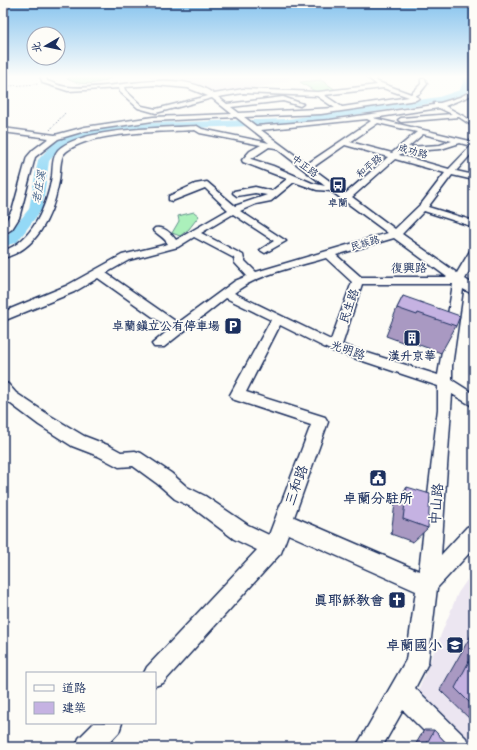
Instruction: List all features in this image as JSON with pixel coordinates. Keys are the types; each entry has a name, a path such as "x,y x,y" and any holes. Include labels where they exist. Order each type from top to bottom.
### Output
{"street":[{"path":"3,130 55,137 99,127 156,111"},
{"name":"中正路","path":"232,111 333,188 474,291"},
{"path":"99,127 153,119 241,118 321,111"},
{"path":"253,128 330,122 407,111"},
{"path":"450,111 474,125"},
{"path":"384,123 440,116 461,116"},
{"path":"367,117 376,121 474,144"},
{"path":"307,168 346,143 376,121"},
{"path":"3,255 20,248 35,232 47,210 56,176 56,165 61,152 74,143 99,136 197,128 200,131 280,147"},
{"name":"和平路","path":"347,197 421,132"},
{"path":"3,232 12,220 23,193 32,157 55,137"},
{"path":"402,150 441,147 460,141"},
{"name":"成功路","path":"346,143 474,178"},
{"path":"267,145 252,153 246,160 271,168 292,179 321,188 333,188"},
{"name":"民族路","path":"159,344 239,283 254,277 396,234 422,208 451,172 474,147"},
{"path":"3,317 70,289 126,257 140,255 174,245 234,210 253,202 268,199 292,179"},
{"path":"172,198 198,186 207,185 239,216 281,240 265,250"},
{"path":"237,193 255,190 275,194"},
{"path":"422,208 474,224"},
{"path":"158,230 170,238 174,245"},
{"path":"193,234 239,257 239,261 254,277"},
{"name":"中山路","path":"368,747 417,663 428,584 446,383 445,366 459,280 474,253"},
{"name":"民生路","path":"328,254 358,281 335,347"},
{"path":"99,273 178,329"},
{"name":"復興路","path":"358,281 459,280"},
{"name":"光明路","path":"225,293 277,320 335,347 446,383 474,401"},
{"name":"三和路","path":"156,673 274,546 320,422 237,395 277,320"},
{"path":"3,388 11,397 78,441 104,451 119,460 135,458 165,479 181,493 199,502 241,532 257,541 274,546"},
{"path":"283,522 428,584 474,534"},
{"path":"401,690 457,747"},
{"path":"88,747 109,724"}],"path":[{"path":"44,136 65,113"}],"shaded area":[{"name":"卓蘭國小","path":"474,570 474,747 463,747 415,698 458,593"}],"green space":[{"path":"194,212 199,216 189,229 180,236 172,233 179,221 178,216"}],"building":[{"path":"403,296 460,316 456,326 418,313 417,315 397,308"},
{"path":"407,487 430,494 428,528 403,519"},
{"path":"474,652 474,707 455,688"},
{"path":"434,730 450,747 425,747"}],"waterway":[{"name":"老庄溪","path":"3,243 12,239 35,209 44,160 59,143 97,131 152,126 288,122 361,111"}],"place":[{"name":"卓蘭","path":"338,185"},
{"name":"卓蘭鎮立公有停車場","path":"233,326"},
{"name":"漢升京華","path":"412,338"},
{"name":"卓蘭分駐所","path":"378,478"},
{"name":"真耶穌教會","path":"397,600"},
{"name":"卓蘭國小","path":"455,645"}]}
